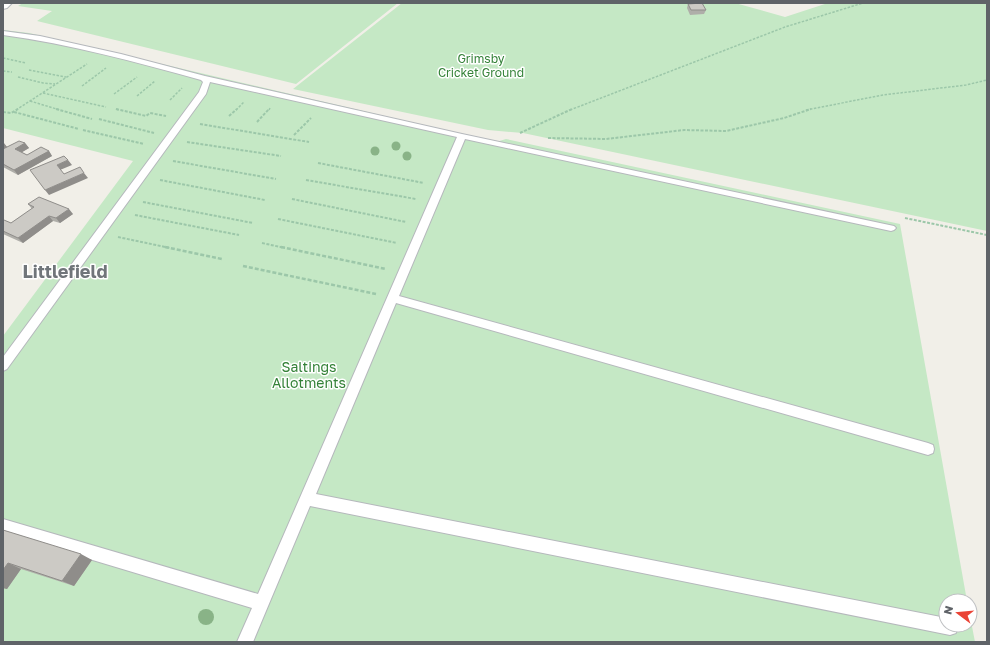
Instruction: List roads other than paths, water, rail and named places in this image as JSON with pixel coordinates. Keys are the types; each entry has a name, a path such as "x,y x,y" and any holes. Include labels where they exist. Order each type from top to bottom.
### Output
{"lane":[{"path":"3,33 40,38 105,52 204,78 462,136 891,228"},
{"path":"3,366 203,92 207,82 204,78"},
{"path":"245,642 462,136"},
{"path":"393,298 928,449"},
{"path":"307,499 938,625"},
{"path":"3,526 262,603"}],"district":[{"name":"Littlefield","path":"65,271"}],"park label":[{"name":"Grimsby Cricket Ground","path":"481,65"},
{"name":"Saltings Allotments","path":"309,374"}]}
